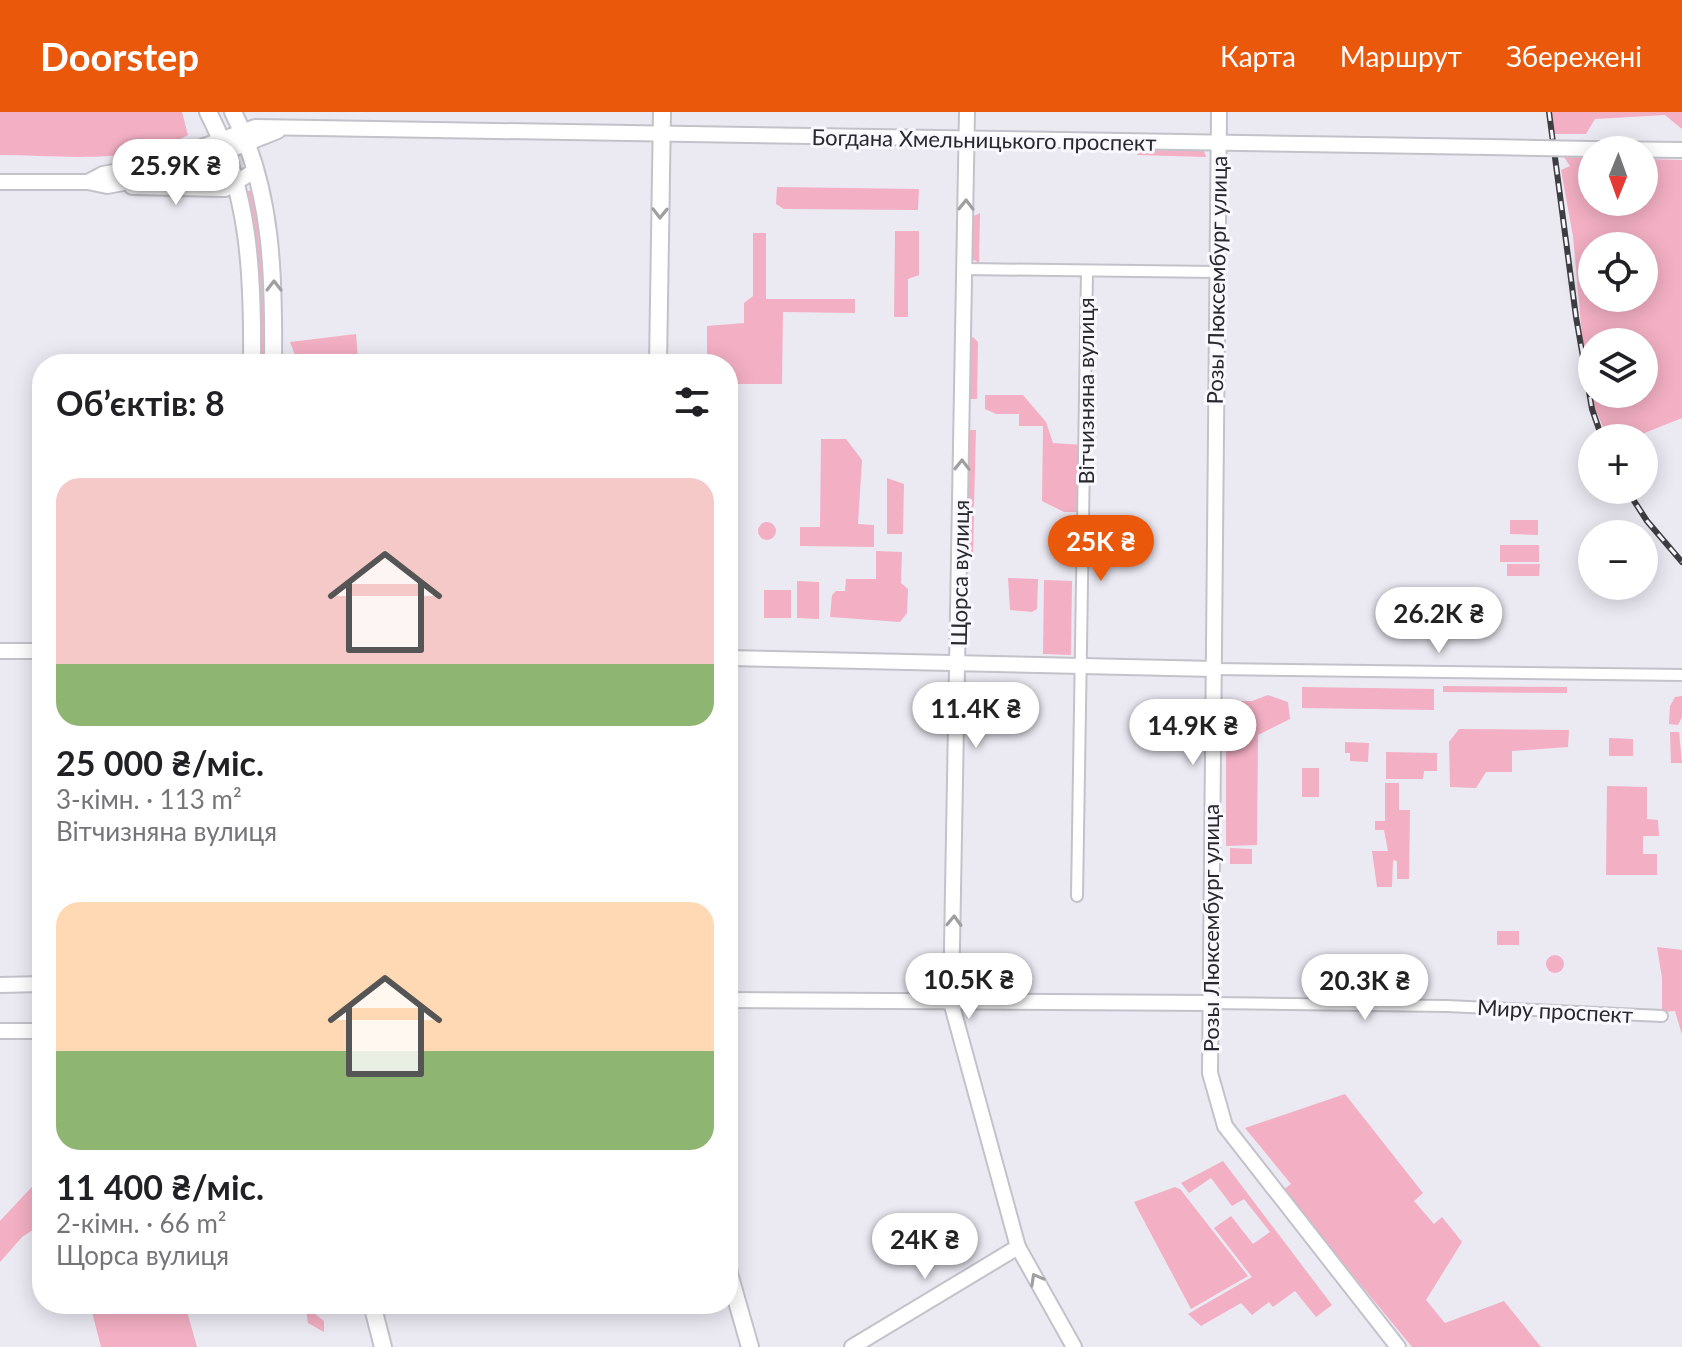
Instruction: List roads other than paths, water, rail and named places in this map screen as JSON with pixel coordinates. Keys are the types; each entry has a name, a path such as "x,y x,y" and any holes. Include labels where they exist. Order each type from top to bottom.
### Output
{"main road":[{"path":"208,112 237,184 253,277 252,354"},
{"path":"233,112 246,137 256,170 274,276 273,354"},
{"path":"658,354 662,112"},
{"path":"738,1305 750,1347"},
{"path":"375,1314 383,1347"}],"street":[{"name":"Щорса вулиця","path":"967,112 951,1002 1018,1247 1074,1347"},
{"name":"Розы Люксембург улица","path":"1219,112 1210,1073 1225,1126 1398,1347"},
{"name":"Богдана Хмельницького проспект","path":"0,182 88,182 107,186 145,179 246,137 286,128 1578,149"},
{"name":"Богдана Хмельницького проспект","path":"88,182 103,174 224,146"},
{"name":"Богдана Хмельницького проспект","path":"1658,150 1682,150"},
{"path":"107,186 225,189 256,170"},
{"name":"Вітчизняна вулиця","path":"965,269 1217,272"},
{"name":"Вітчизняна вулиця","path":"1077,896 1087,271"},
{"path":"0,651 32,651"},
{"path":"738,658 1682,675"},
{"path":"0,985 32,984"},
{"name":"Миру проспект","path":"738,1000 1447,1006 1662,1016"},
{"path":"0,1031 32,1031"},
{"path":"852,1347 1018,1247"}],"railway":[{"path":"1549,112 1576,317 1597,424"},
{"path":"1636,504 1682,562"}]}
